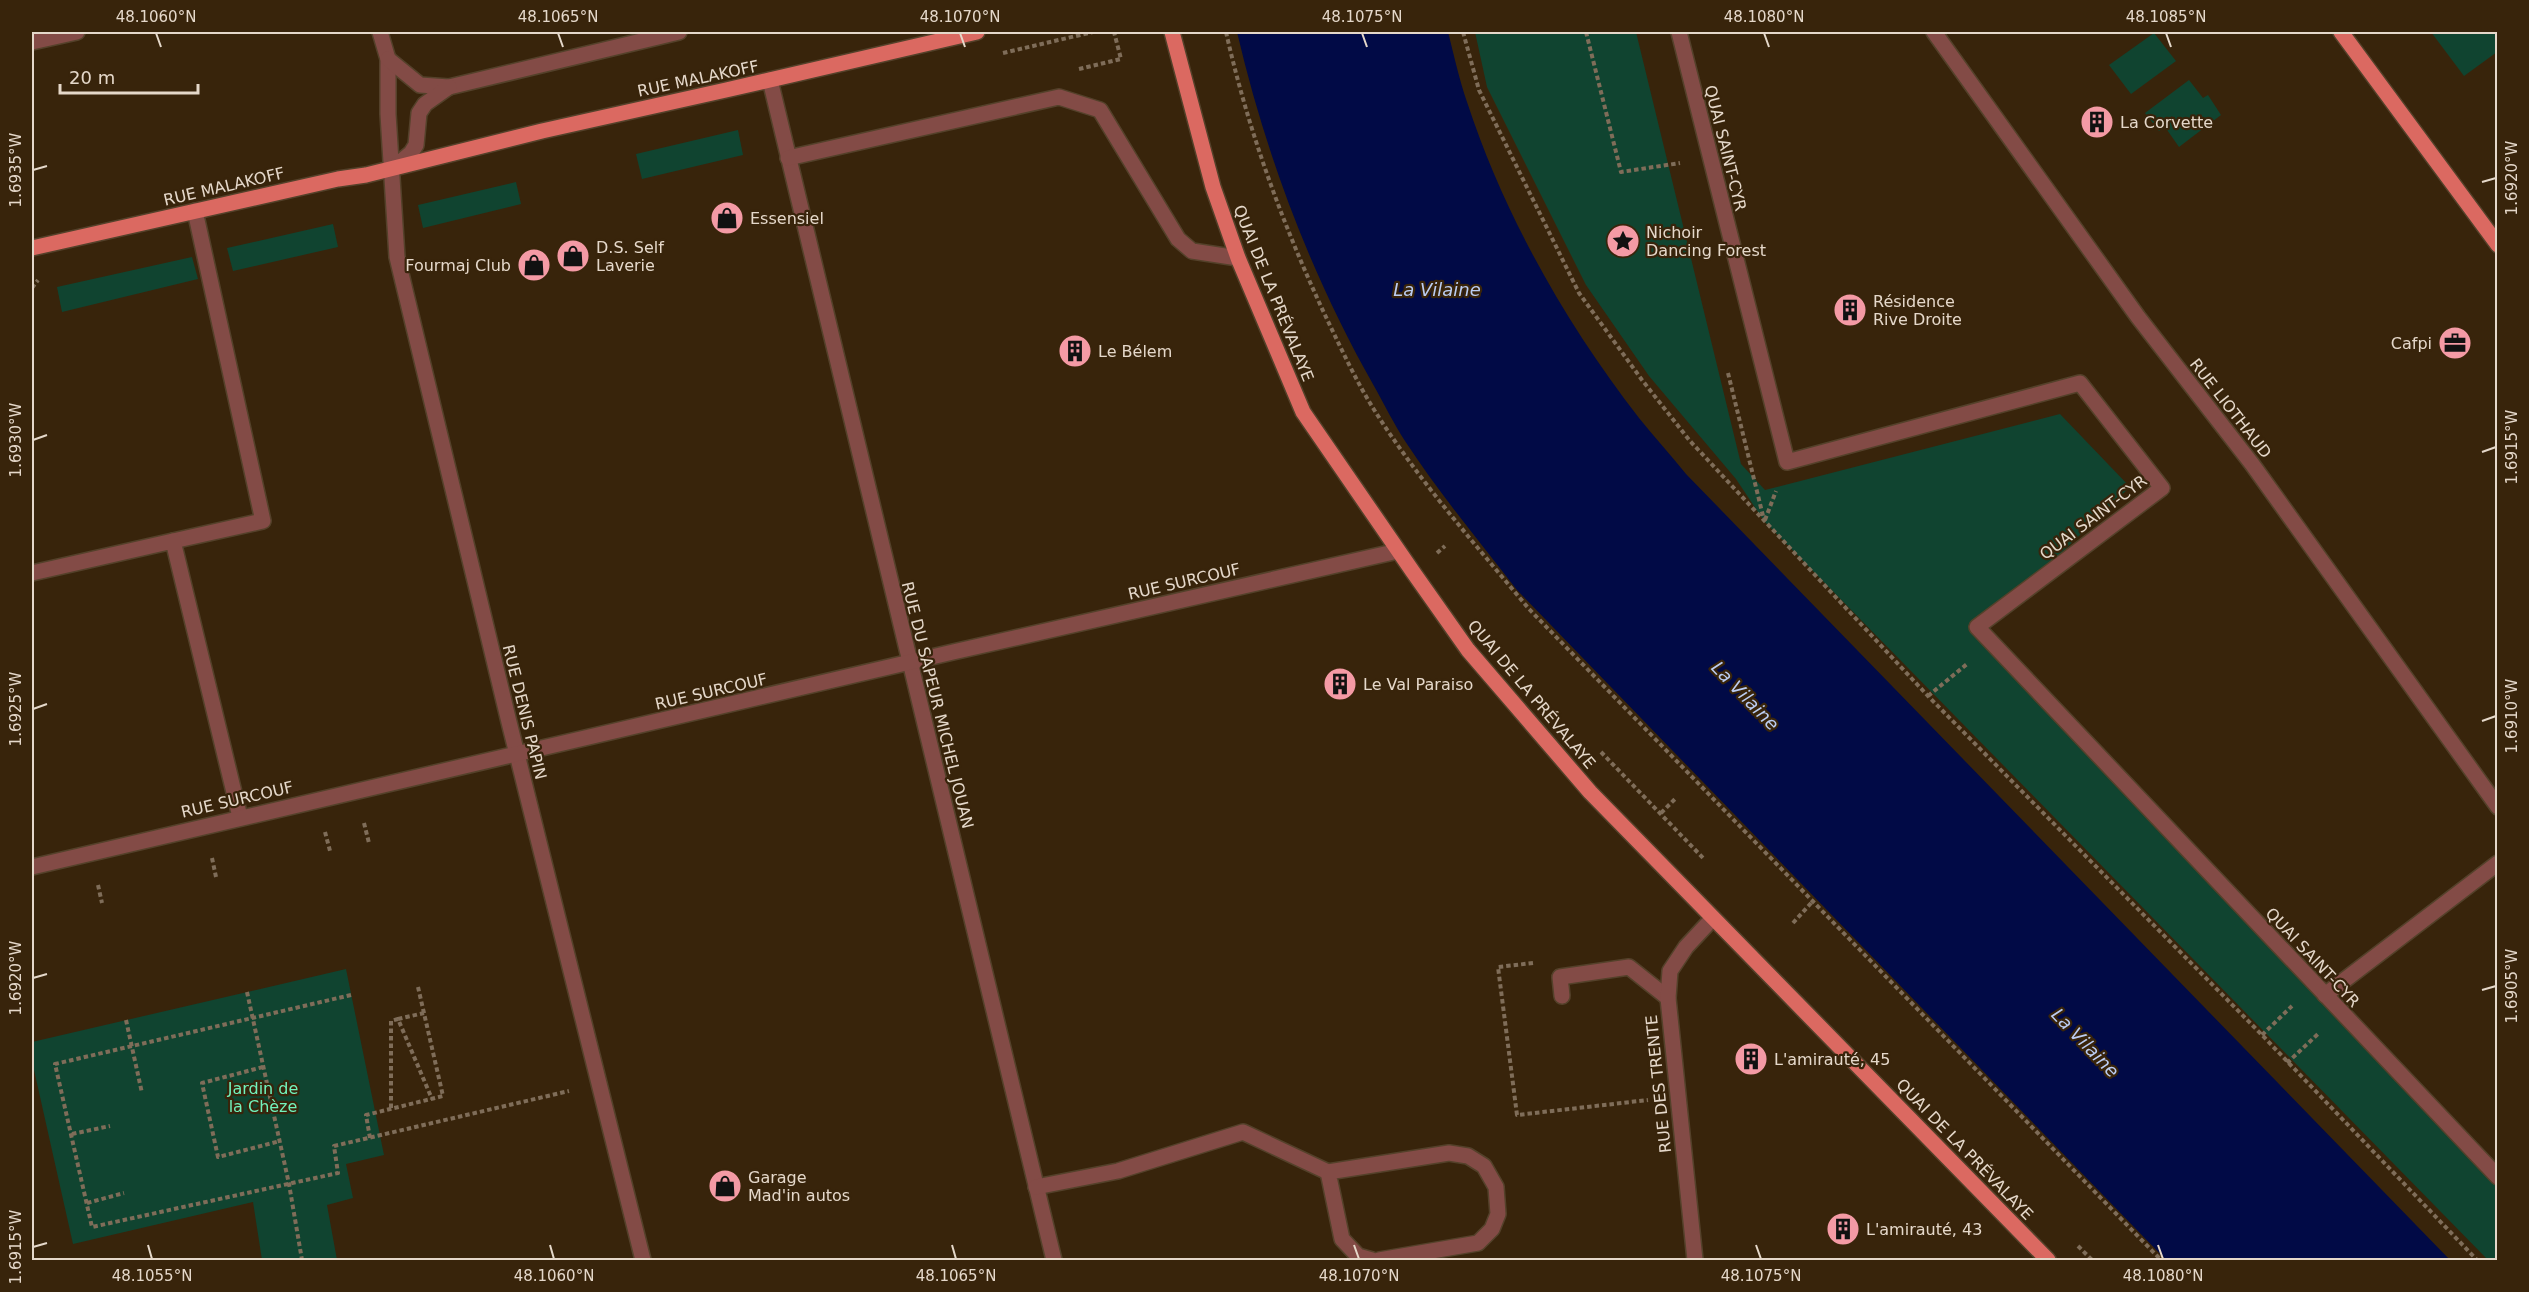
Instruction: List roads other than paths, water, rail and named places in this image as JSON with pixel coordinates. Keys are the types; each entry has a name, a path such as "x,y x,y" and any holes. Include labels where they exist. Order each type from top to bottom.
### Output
{"main road":[{"path":"770,80 977,32"},
{"name":"QUAI DE LA PRÉVALAYE","path":"1172,32 1213,187 1238,258 1303,412 1468,650 1590,792 2048,1260"},
{"path":"2341,32 2498,245"},
{"name":"RUE MALAKOFF","path":"32,248 393,168 542,130 770,80"}],"street":[{"path":"32,42 77,32"},
{"name":"RUE DENIS PAPIN","path":"380,32 388,59 388,114 397,257 516,753 642,1260"},
{"path":"388,59 420,86 449,87 679,32"},
{"name":"QUAI SAINT-CYR","path":"1679,32 1787,462 2080,383 2162,488 1977,627 2498,1177"},
{"name":"RUE LIOTHAUD","path":"1934,32 2138,317 2252,464 2498,807"},
{"name":"RUE MALAKOFF","path":"770,80 788,158"},
{"path":"393,168 411,153 416,145 419,113 424,105 449,87"},
{"path":"788,158 1059,97 1100,110 1178,239 1192,252 1238,258"},
{"name":"RUE DU SAPEUR MICHEL JOUAN","path":"788,158 1054,1260"},
{"path":"32,573 263,521 195,211"},
{"path":"173,541 240,817"},
{"name":"RUE SURCOUF","path":"32,867 909,662 1398,551"},
{"path":"2320,989 2498,863"},
{"name":"RUE DES TRENTE","path":"1695,1260 1668,998 1670,971 1686,947 1713,918"},
{"path":"1562,996 1560,977 1629,967 1668,998"},
{"path":"1036,1187 1118,1171 1243,1132 1328,1172 1449,1153 1468,1156 1484,1166 1496,1187 1498,1214 1492,1229 1478,1243 1378,1260"},
{"path":"1328,1172 1342,1239 1358,1256 1372,1260"}],"water":[{"name":"La Vilaine","path":"1237,32 1448,32 1464,93 1482,144 1518,227 1562,307 1612,382 1645,425 1686,474 2450,1260 2166,1260 1517,590 1445,498 1393,421 1330,301 1276,169"}],"place":[{"name":"La Corvette","path":"2097,122"},
{"name":"Essensiel","path":"727,218"},
{"name":"Nichoir Dancing Forest","path":"1623,241"},
{"name":"D.S. Self Laverie","path":"573,256"},
{"name":"Fourmaj Club","path":"534,265"},
{"name":"Résidence Rive Droite","path":"1850,310"},
{"name":"Cafpi","path":"2455,343"},
{"name":"Le Bélem","path":"1075,351"},
{"name":"Le Val Paraiso","path":"1340,684"},
{"name":"L'amirauté, 45","path":"1751,1059"},
{"name":"Garage Mad'in autos","path":"725,1186"},
{"name":"L'amirauté, 43","path":"1843,1229"}],"park label":[{"name":"Jardin de la Chèze","path":"263,1097"}]}
